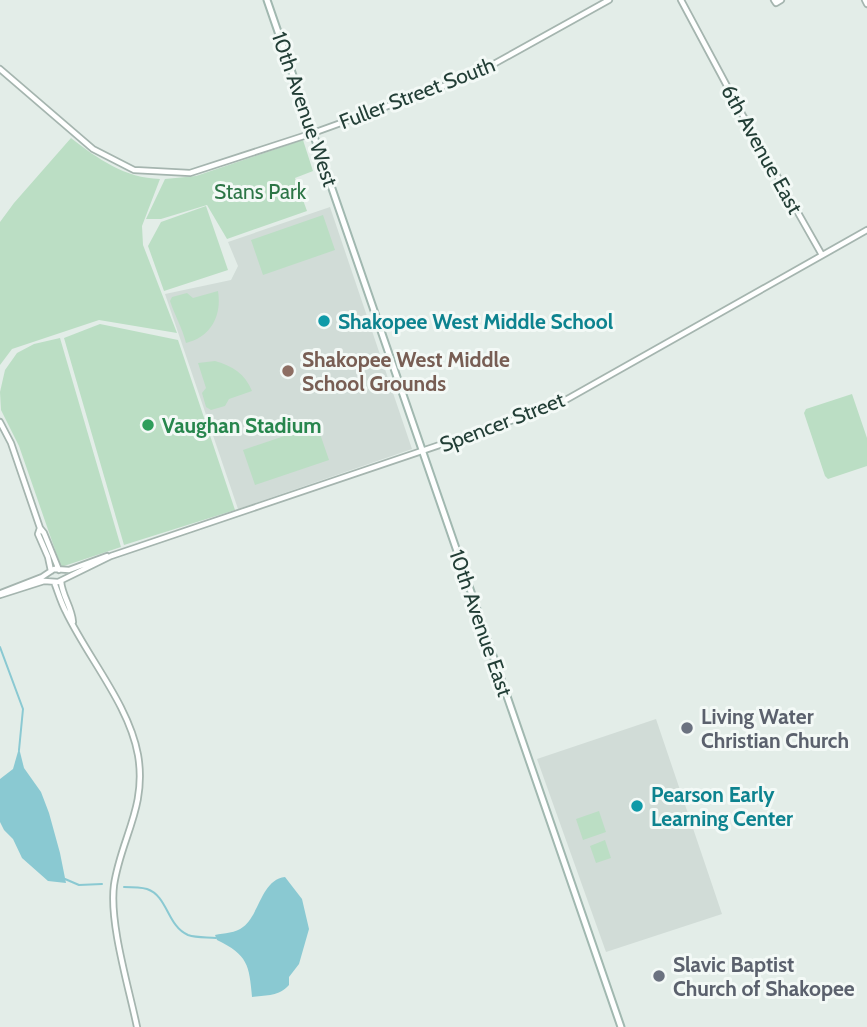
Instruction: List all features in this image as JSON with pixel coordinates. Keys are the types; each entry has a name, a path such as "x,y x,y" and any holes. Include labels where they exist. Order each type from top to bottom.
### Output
{"main road":[{"name":"10th Avenue West","path":"267,0 343,219"},
{"name":"10th Avenue East","path":"343,219 621,1027"}],"street":[{"name":"Fuller Street South","path":"0,69 93,149 134,170 190,173 313,133 474,75 609,0"},
{"name":"6th Avenue East","path":"681,0 822,255"},
{"name":"Spencer Street","path":"61,580 111,556 555,406 867,230"},
{"path":"0,422 11,443 40,528 63,576 62,592 73,623"},
{"path":"40,528 38,534 51,564 50,576 67,615 126,719 138,753 139,799 113,894 116,926 137,1027"},
{"name":"Spencer Street","path":"60,570 69,570 101,557 111,556"},
{"path":"0,595 51,571 60,570"},
{"path":"0,595 43,581 61,580"}],"shaded area":[{"name":"Shakopee West Middle School Grounds","path":"330,207 412,449 238,509 165,294 231,280 238,266 228,242"},
{"path":"656,719 722,914 606,952 537,759"}],"green space":[{"path":"71,138 102,160 124,171 160,179 142,226 143,245 177,333 99,320 12,349 0,365 0,222"},
{"name":"Stans Park","path":"303,140 313,171 295,178 307,211 227,239 207,205 161,219 146,219 165,179 196,176"},
{"path":"206,206 228,270 164,291 148,246 161,222"},
{"path":"323,215 335,250 263,275 251,240"},
{"path":"218,291 218,309 213,324 202,336 186,343 170,301 172,297 187,293 193,298"},
{"name":"Vaughan Stadium","path":"100,324 178,340 235,510 124,545 64,338"},
{"path":"60,338 121,547 61,567 19,446 1,410 0,392 5,370 17,353 34,344"},
{"path":"215,361 238,372 252,391 229,399 225,406 211,410 206,407 202,393 206,388 198,363"},
{"path":"852,394 867,438 867,466 828,479 804,413 806,409"},
{"path":"317,425 329,460 255,485 243,450"},
{"path":"599,811 606,832 583,840 576,819"},
{"path":"605,840 611,858 596,863 590,846"}],"water":[{"path":"19,748 24,768 41,792 49,813 66,883 48,881 22,858 13,839 0,822 0,779 13,769"},
{"path":"285,877 302,899 309,929 299,964 289,977 289,985 276,994 252,997 245,962 235,951 217,940 215,935 243,927 271,884"}],"waterway":[{"path":"0,647 23,709 19,750"},
{"path":"65,879 79,885 102,884"},
{"path":"124,887 144,888 154,893 176,925 188,935 216,938"}],"place":[{"name":"Shakopee West Middle School","path":"324,321"},
{"name":"Shakopee West Middle School Grounds","path":"288,371"},
{"name":"Vaughan Stadium","path":"148,425"},
{"name":"Living Water Christian Church","path":"687,728"},
{"name":"Pearson Early Learning Center","path":"637,806"},
{"name":"Slavic Baptist Church of Shakopee","path":"659,976"}]}
